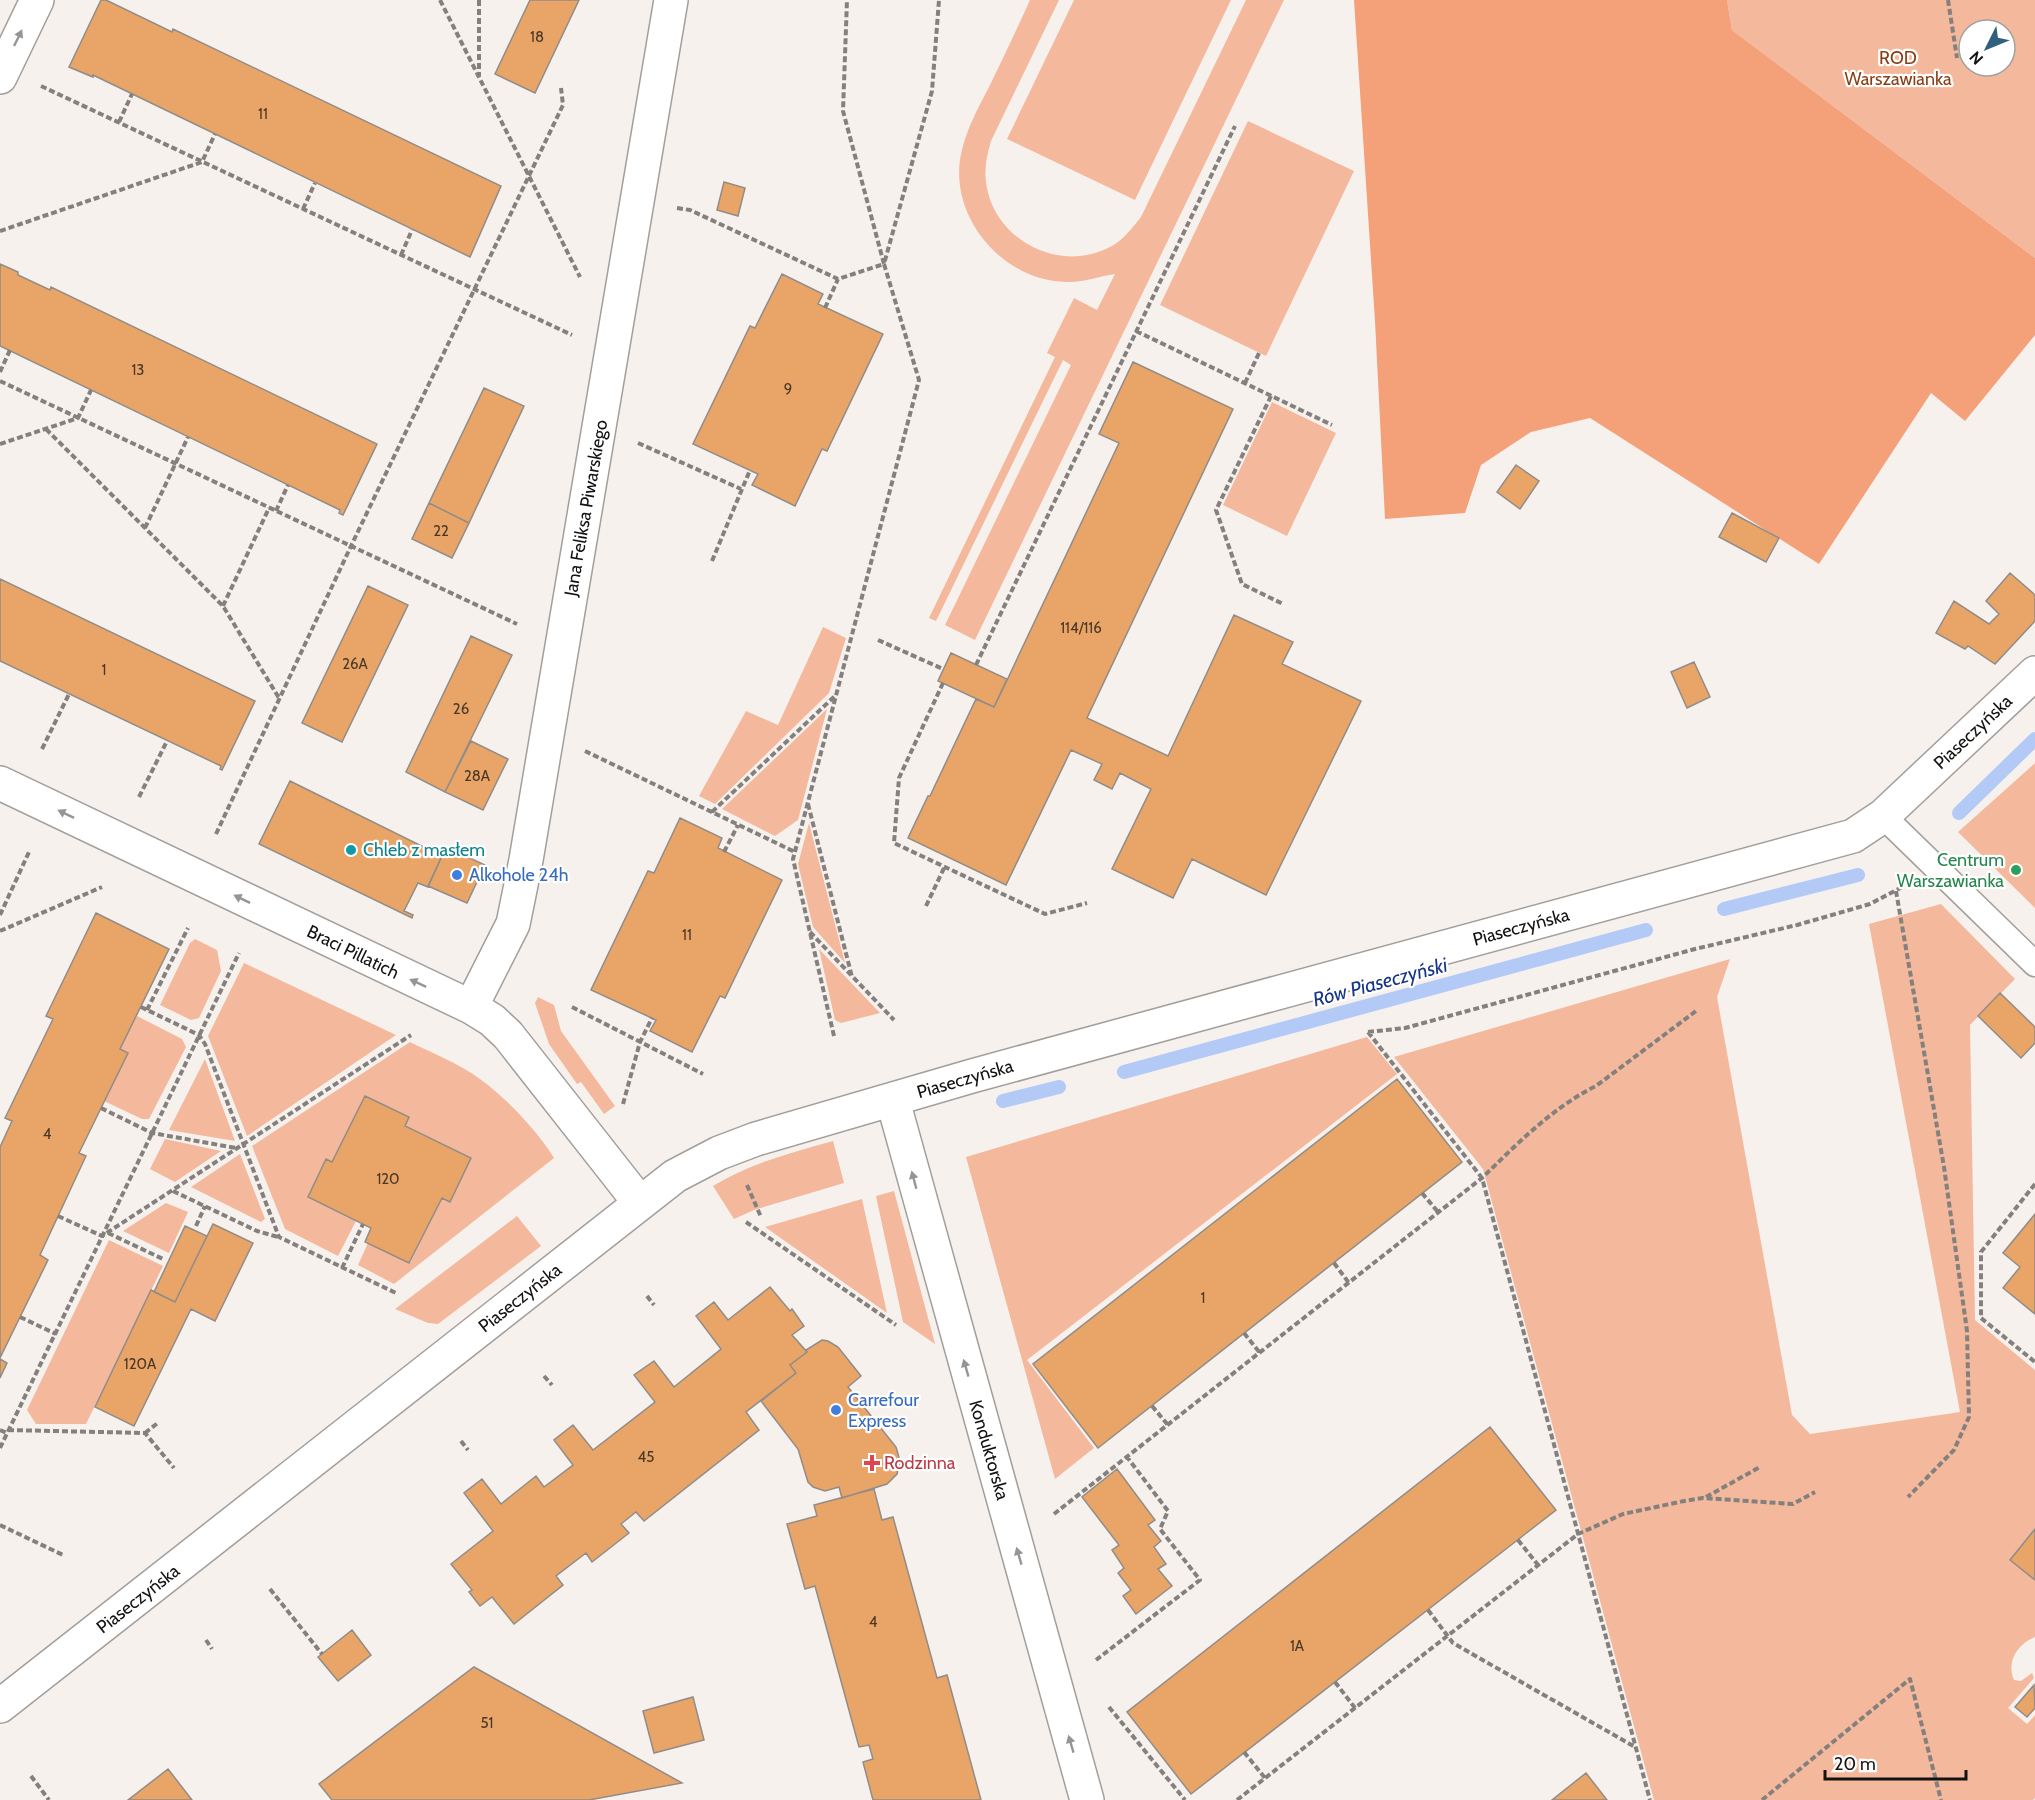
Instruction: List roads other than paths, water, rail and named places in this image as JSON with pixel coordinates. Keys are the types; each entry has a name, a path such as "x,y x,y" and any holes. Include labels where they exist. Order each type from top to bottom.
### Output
{"street":[{"path":"16,79 37,0"},
{"name":"Jana Feliksa Piwarskiego","path":"471,1007 513,924 526,860 671,0"},
{"name":"Piaseczyńska","path":"0,1706 675,1176 719,1153 756,1139 893,1101 972,1076 1853,836 1883,816 2035,673"},
{"name":"Braci Pillatich","path":"0,783 471,1007 492,1020 508,1035 640,1203"},
{"name":"Konduktorska","path":"893,1101 1086,1800"}],"lane":[{"path":"1883,816 2035,964"}],"waterway":[{"name":"Rów Piaseczyński","path":"1959,813 2035,739"},
{"name":"Rów Piaseczyński","path":"1724,909 1858,875"},
{"name":"Rów Piaseczyński","path":"1124,1072 1646,930"},
{"name":"Rów Piaseczyński","path":"1003,1101 1059,1087"}],"place":[{"name":"Chleb z masłem","path":"351,850"},
{"name":"Centrum Warszawianka","path":"2016,870"},
{"name":"Alkohole 24h","path":"457,875"},
{"name":"Carrefour Express","path":"836,1410"},
{"name":"Rodzinna","path":"872,1463"}],"park label":[{"name":"ROD Warszawianka","path":"1898,68"}]}
